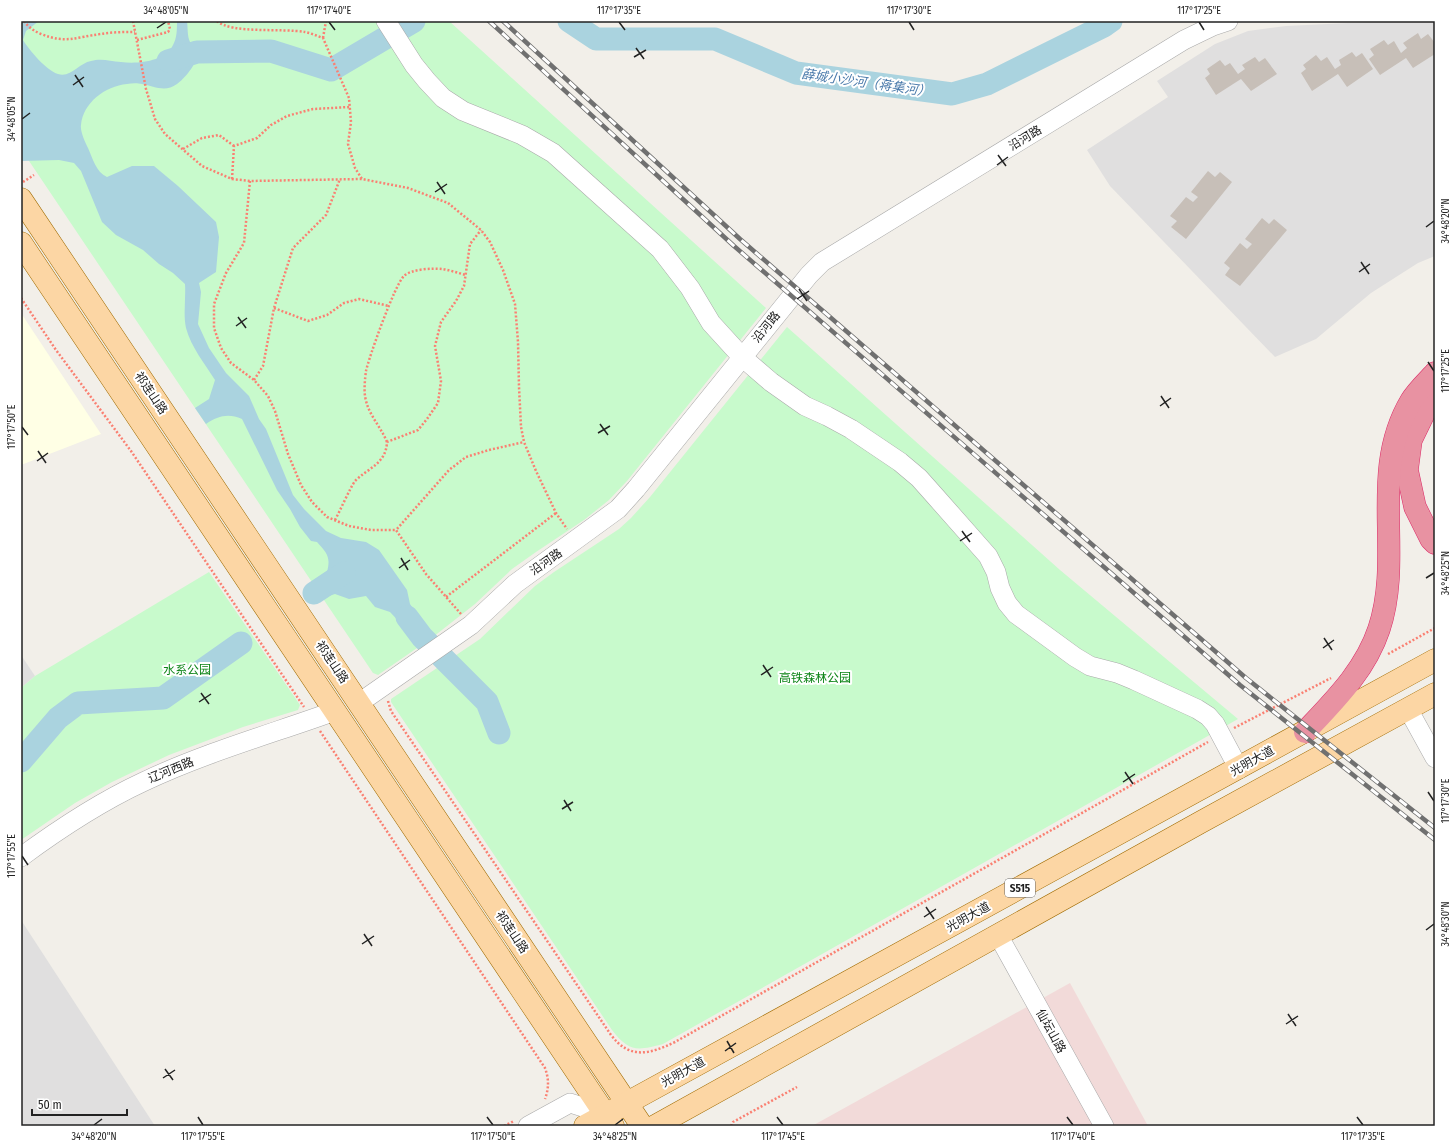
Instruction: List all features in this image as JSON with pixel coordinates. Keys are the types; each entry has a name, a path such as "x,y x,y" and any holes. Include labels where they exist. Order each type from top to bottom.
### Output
{"highway":[{"path":"1305,732 1346,688 1366,660 1379,629 1389,583 1388,495 1390,466 1396,432 1412,400 1435,373"},
{"path":"1435,397 1429,403 1411,440 1407,470 1415,507 1431,539 1435,543"}],"main road":[{"name":"祁连山路","path":"24,206 642,1126"},
{"name":"祁连山路","path":"21,243 609,1120"},
{"name":"光明大道","path":"585,1126 609,1120 626,1102 1435,660"},
{"name":"S515","path":"654,1126 1435,694"}],"street":[{"path":"386,21 427,81 443,98 463,111 494,122 522,135 553,153 660,249 690,288 711,323 742,357 771,382 805,406 851,429 900,462 919,478 988,556 996,572 1000,588 1007,603 1016,614 1075,657 1090,666 1117,673 1134,680 1197,709 1208,716 1221,735 1239,768"},
{"name":"沿河路","path":"359,703 471,625 515,584 618,509 636,489 809,275 822,262 1184,40 1213,26 1228,21"},
{"path":"1408,709 1435,758"},
{"name":"辽河西路","path":"21,857 93,809 142,782 227,748 335,711"},
{"name":"仙坛山路","path":"998,935 1104,1126"},
{"path":"528,1126 570,1103 609,1120"}],"path":[{"path":"24,21 36,32 52,39 68,40 102,34 135,32"},
{"path":"133,21 146,89 155,119 165,134 202,166 232,179 250,181 362,179 408,188 448,203 481,230 490,242 503,270 515,304 518,342 519,394 524,442 556,513 574,542"},
{"path":"137,40 168,32 170,29 168,21"},
{"path":"217,21 228,27 248,30 272,29 306,32 323,38"},
{"path":"326,21 323,38 349,98 351,122 348,144 355,168 362,179"},
{"path":"234,146 257,138 271,125 287,116 313,109 350,107"},
{"path":"183,149 202,138 219,135 234,146"},
{"path":"232,179 234,146"},
{"path":"24,206 34,175"},
{"path":"254,380 264,366 274,308 293,248 326,215 340,179"},
{"path":"250,181 244,243 226,273 214,304 214,328 221,348 232,363 254,380 268,396 275,411 288,454 301,485 312,502 327,517 349,526 372,530 396,530 449,470 466,458 489,450 524,442"},
{"path":"387,442 418,430 438,402 441,382 435,346 441,322 456,301 464,286 470,244 481,230"},
{"path":"335,520 355,482 377,464 387,450 387,442 382,430 370,414 365,395 366,372 396,288 404,276 414,270 441,269 466,275"},
{"path":"21,298 56,350 131,451 545,1068 548,1076 548,1084 543,1102"},
{"path":"274,308 308,321 327,315 344,303 359,298 389,306"},
{"path":"446,597 556,513"},
{"path":"396,530 426,574 471,625"},
{"path":"1366,660 1379,658 1435,628"},
{"path":"391,711 617,1043 634,1052 648,1052 675,1042 1221,735 1331,678"},
{"path":"730,1126 733,1122 797,1086"}],"shaded area":[{"path":"1389,21 1435,21 1435,256 1418,263 1371,293 1316,339 1275,357 1110,186 1087,150 1168,97 1157,81 1215,44 1248,31 1286,26"},
{"path":"21,313 101,434 21,465"},
{"path":"21,655 35,676 21,688"},
{"path":"21,920 155,1126 21,1126"},
{"path":"1070,983 1148,1126 812,1126"}],"green space":[{"path":"21,21 449,21 766,308 627,481 609,500 584,520 512,569 475,604 433,637 378,675 373,673 21,149"},
{"name":"高铁森林公园","path":"787,327 1060,570 1238,719 663,1044 646,1048 634,1048 623,1042 612,1030 391,702 391,699 480,639 535,586 619,529 631,518 650,497"},
{"name":"水系公园","path":"209,572 300,705 298,710 243,727 169,755 112,782 75,803 21,840 21,688 35,676"}],"water":[{"path":"21,21 39,21 26,31 23,40 44,65 54,72 63,75 87,62 95,60 135,63 150,61 164,55 173,45 177,30 177,21 187,21 189,40 197,52 197,56 196,61 183,78 173,87 168,88 133,83 119,85 103,92 96,97 86,110 81,125 83,136 95,165 103,175 107,177 132,166 154,166 178,186 216,222 219,237 216,272 199,283 201,292 198,324 209,348 226,373 249,396 259,419 266,429 293,495 304,509 326,531 341,538 366,542 379,550 407,590 410,604 433,637 417,648 405,628 390,612 375,607 366,596 349,599 335,594 322,598 312,583 327,572 329,563 327,556 317,542 311,541 300,527 277,490 242,419 232,416 223,416 206,424 195,408 209,399 215,380 195,349 188,335 185,317 185,284 143,250 116,235 102,222 81,171 74,163 59,160 21,161"}],"building":[{"path":"1418,33 1421,39 1428,34 1435,43 1435,54 1413,68 1406,58 1380,75 1369,59 1374,55 1370,49 1384,40 1388,45 1394,41 1401,53 1407,48 1403,43"},
{"path":"1352,52 1356,57 1362,53 1373,69 1347,87 1338,74 1312,91 1301,73 1306,69 1303,65 1316,55 1321,61 1327,57 1335,69 1341,65 1339,60"},
{"path":"1255,57 1259,62 1265,58 1277,74 1251,91 1241,79 1216,95 1205,78 1210,74 1207,69 1220,60 1225,66 1230,63 1238,74 1245,69 1242,65"},
{"path":"1208,171 1215,177 1220,172 1232,182 1186,239 1171,227 1177,221 1170,216 1186,197 1193,202 1198,197 1191,192"},
{"path":"1262,218 1269,224 1274,219 1287,230 1240,286 1225,275 1230,268 1224,263 1240,243 1247,249 1252,244 1245,239"}],"waterway":[{"name":"薛城小沙河（蒋集河）","path":"168,61 197,52 271,51 331,70 414,21"},
{"name":"薛城小沙河（蒋集河）","path":"569,21 596,39 715,39 796,73 952,94 987,84 1104,26 1111,21"},
{"path":"314,593 344,573"},
{"path":"407,617 422,637 487,702 499,733"},
{"path":"21,761 58,718 78,703 163,698 241,643"}],"railway":[{"path":"489,21 734,246 1240,685 1435,840"},
{"path":"503,21 740,239 1246,678 1435,828"}]}
